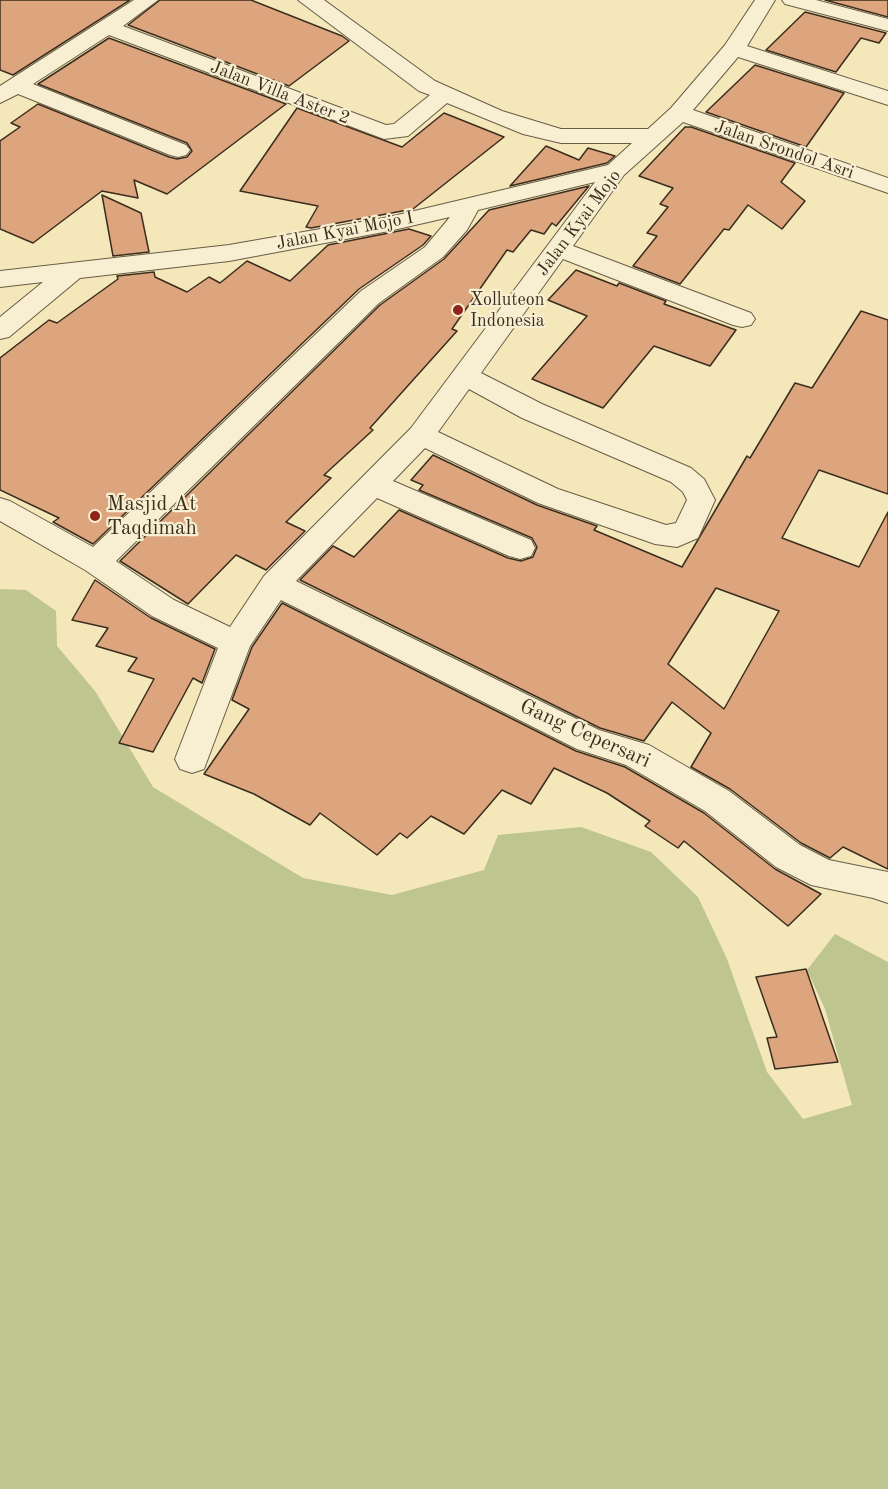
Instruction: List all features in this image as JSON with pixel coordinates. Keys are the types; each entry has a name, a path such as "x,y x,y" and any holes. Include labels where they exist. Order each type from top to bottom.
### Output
{"street":[{"path":"9,91 148,0"},
{"path":"308,0 427,86 494,116 551,134 652,136"},
{"name":"Jalan Kyai Mojo","path":"192,759 236,643 274,584 421,435 616,171 679,113 734,49 765,0"},
{"path":"792,0 888,25"},
{"name":"Jalan Villa Aster 2","path":"107,27 384,132 400,131 445,94"},
{"path":"734,49 888,98"},
{"path":"9,91 178,150"},
{"name":"Jalan Srondol Asri","path":"679,113 888,186"},
{"name":"Jalan Kyai Mojo I","path":"0,279 230,253 389,224 616,171"},
{"path":"96,562 370,297 434,252 458,225 468,206"},
{"path":"559,249 742,319"},
{"path":"0,331 71,272"},
{"path":"421,435 548,496 665,536 677,536 688,530 701,500 694,486 681,475 532,411 465,376"},
{"path":"372,484 520,548"},
{"path":"0,508 96,562 163,608 236,643"},
{"name":"Gang Cepersari","path":"274,584 589,740 637,755 717,801 788,856 823,874 876,883 888,888"}],"green space":[{"path":"0,589 26,590 56,611 57,646 95,691 153,787 303,878 392,895 484,870 498,835 581,827 651,852 698,897 727,959 767,1072 803,1119 852,1105 825,1009 807,970 835,934 888,962 888,1489 0,1489"}],"building":[{"path":"0,0 130,0 13,75 0,70"},
{"path":"160,0 251,0 342,36 349,41 289,86 128,25"},
{"path":"825,0 888,0 888,17"},
{"path":"805,12 886,33 879,43 861,38 836,72 766,50"},
{"path":"109,38 286,104 167,194 134,180 138,198 102,191 33,243 0,229 0,141 20,127 11,123 38,104 169,157 177,159 187,157 192,151 187,143 38,84"},
{"path":"755,65 844,93 806,147 706,112"},
{"path":"297,108 402,147 444,113 504,137 413,209 311,228 306,227 318,206 240,191"},
{"path":"685,127 691,127 795,163 781,182 805,201 782,229 748,205 729,230 724,229 680,284 633,266 657,236 647,233 668,207 660,204 673,188 639,176"},
{"path":"546,146 579,160 588,148 615,156 607,163 510,186"},
{"path":"589,186 556,226 552,223 544,234 531,230 513,252 507,250 452,329 457,331 370,428 373,430 324,475 331,478 286,522 305,531 266,570 236,555 188,604 120,561 380,305 444,259 489,210"},
{"path":"102,195 141,213 149,252 113,256"},
{"path":"409,229 431,236 423,245 359,289 93,544 53,522 59,518 0,490 0,358 49,320 57,323 118,279 117,276 154,272 155,277 187,292 209,277 220,283 247,261 290,281 328,245"},
{"path":"576,270 617,286 619,283 666,301 664,304 736,330 710,366 654,346 603,408 532,379 587,316 548,300"},
{"path":"861,311 888,320 888,494 819,470 782,538 859,567 888,512 888,869 843,847 830,858 801,843 730,789 691,767 711,733 672,702 644,741 600,728 300,580 333,546 354,557 399,510 508,558 521,561 533,557 537,547 532,538 419,490 423,485 411,480 433,455 537,505 597,526 594,530 682,567 747,456 750,458 795,383 812,388","holes":["716,588 779,611 724,709 668,664"]},
{"path":"95,580 151,618 215,649 202,683 193,678 153,752 119,743 154,679 128,671 137,658 96,646 108,628 72,620"},
{"path":"282,603 576,751 625,767 704,813 775,869 821,894 788,926 684,841 678,848 645,826 650,821 607,793 554,768 531,804 502,790 464,834 431,816 407,838 400,833 377,855 320,813 310,825 254,794 204,774 249,709 232,700 252,647"},
{"path":"806,969 838,1062 775,1069 767,1038 777,1037 756,977"}],"place":[{"name":"Xolluteon Indonesia","path":"458,310"},
{"name":"Masjid At Taqdimah","path":"95,516"}]}
